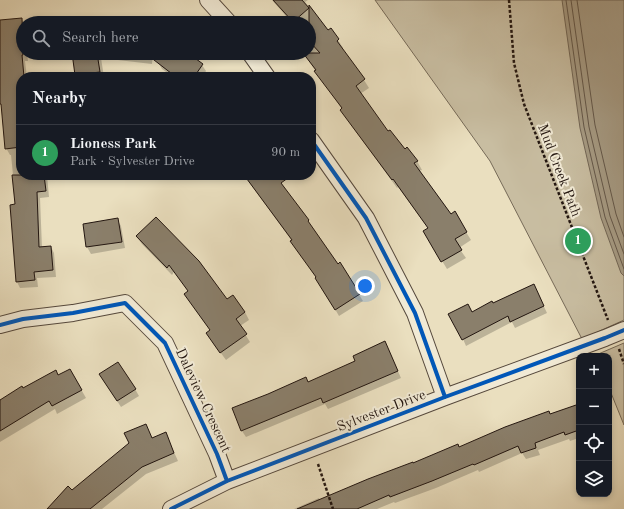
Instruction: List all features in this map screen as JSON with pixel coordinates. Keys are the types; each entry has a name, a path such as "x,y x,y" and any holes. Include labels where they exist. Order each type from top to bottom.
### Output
{"street":[{"path":"208,0 223,16"},
{"path":"255,60 263,72"},
{"path":"316,147 366,218 416,313 445,397"},
{"name":"Daleview Crescent","path":"0,325 23,319 73,313 124,303 165,343 217,454 227,481"},
{"name":"Sylvester Drive","path":"171,509 227,481 445,397 619,333"}],"path":[{"path":"312,448 333,509"}],"shaded area":[{"path":"375,0 624,0 624,320 582,339 490,161"},
{"path":"624,343 624,425 612,395 612,353 601,353"}],"water":[{"path":"562,0 624,0 624,276 621,273 601,218 580,128"}],"building":[{"path":"273,0 302,0 309,8 300,16 288,16"},
{"path":"309,5 328,30 331,28 339,39 337,41 365,79 356,86 388,131 390,130 405,149 407,147 418,161 414,163 451,214 455,211 467,232 455,239 462,250 441,262 423,231 428,228 393,179 392,180 340,110 342,108 314,71 316,70 308,60 316,60 316,53 320,53 316,49 316,16 309,16"},
{"path":"16,19 16,60 22,60 24,72 16,72 16,148 5,149 0,104 0,20"},
{"path":"73,60 98,60 100,72 75,72"},
{"path":"154,60 198,60 203,64 197,72 170,72"},
{"path":"12,175 16,175 16,180 45,180 46,191 37,192 39,247 51,246 53,270 34,272 35,280 16,282 10,205 15,204"},
{"path":"248,180 285,180 281,183 309,220 308,221 338,264 340,262 360,294 335,310 315,278 316,277 290,241 292,240"},
{"path":"156,217 199,261 227,299 233,295 245,312 236,319 247,334 220,353 206,333 210,330 184,294 188,291 169,265 167,268 136,236"},
{"path":"118,218 122,242 86,247 83,224"},
{"path":"534,284 544,306 510,322 508,316 462,340 448,314 468,304 472,312 492,301 493,303"},
{"path":"385,341 398,371 323,403 321,398 241,431 232,408 306,377 308,382 355,361 353,356"},
{"path":"118,362 136,389 117,401 99,374"},
{"path":"70,369 82,390 52,406 49,401 0,431 0,400 22,386 23,388 56,370 58,375"},
{"path":"576,405 576,431 565,435 564,432 535,443 536,448 521,453 518,446 474,465 473,464 390,497 389,495 357,509 297,509 368,479 413,463 458,444 459,447 505,427 549,411 550,414"},
{"path":"146,424 152,438 166,432 174,453 142,467 90,509 47,509 68,486 72,490 129,443 124,433"}],"cycle path":[{"path":"316,147 366,218 415,313 445,397"},
{"path":"0,325 23,319 73,313 125,303 165,343 217,454 227,481"},
{"path":"171,509 227,481 624,330"}],"place":[{"name":"Lioness Park","path":"578,241"}]}
